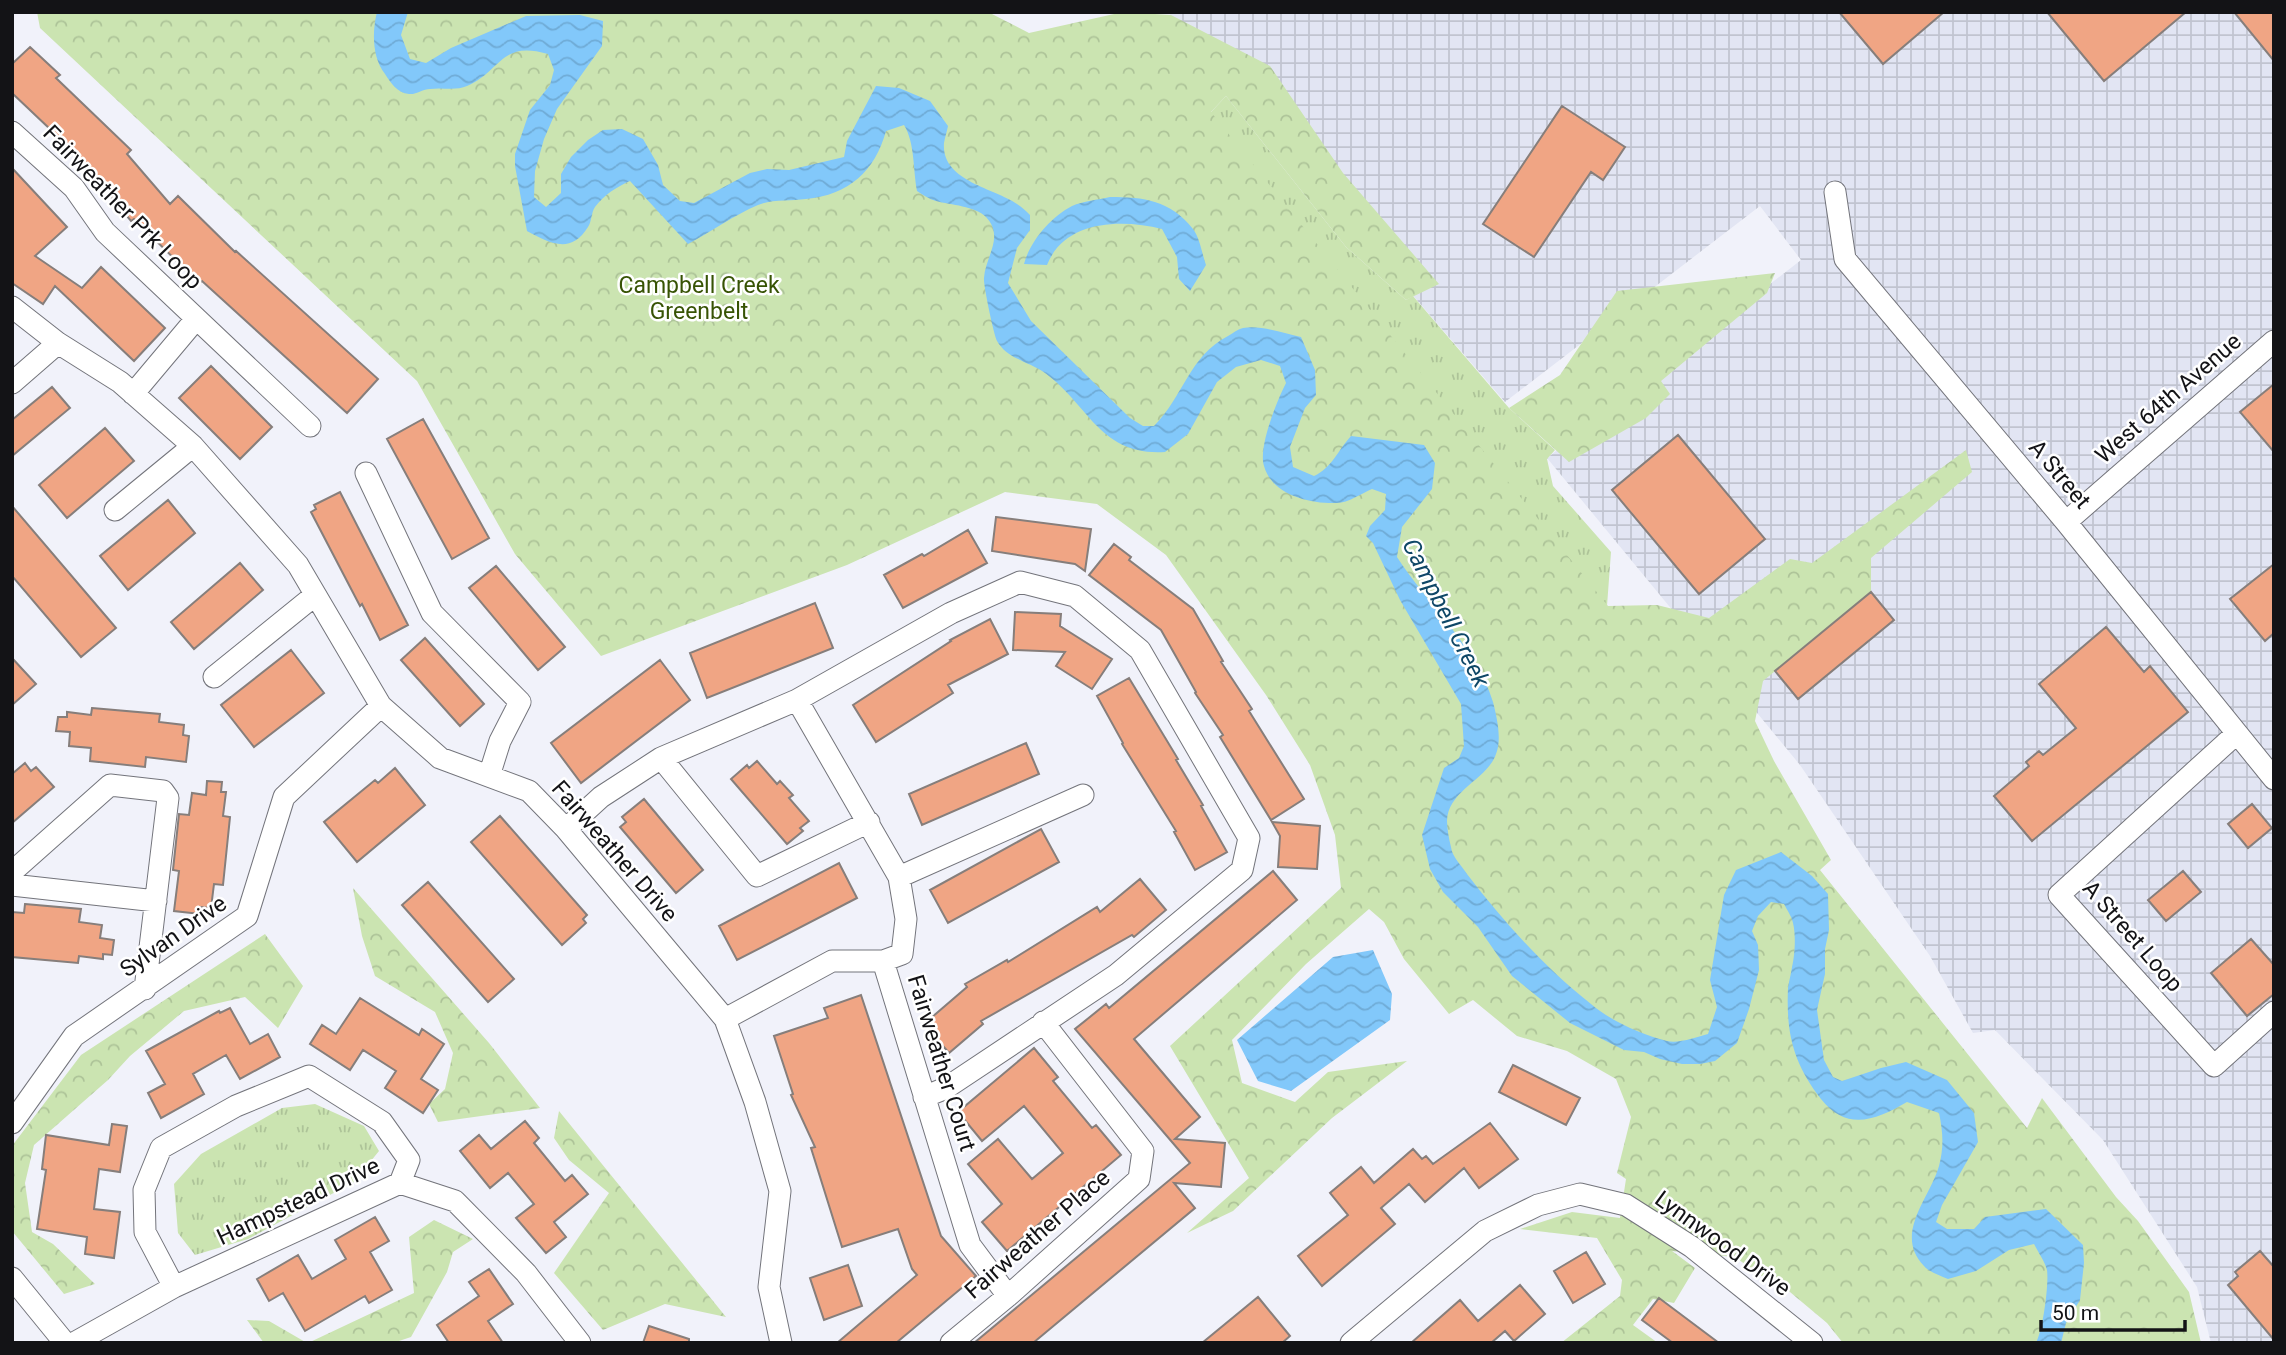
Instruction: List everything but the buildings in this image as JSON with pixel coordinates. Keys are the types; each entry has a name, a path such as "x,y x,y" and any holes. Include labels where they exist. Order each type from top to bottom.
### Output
{"street":[{"name":"Fairweather Prk Loop","path":"12,132 74,188 106,232 310,426"},
{"name":"A Street","path":"1835,192 1845,259 2066,522 2274,779"},
{"name":"Fairweather Drive","path":"12,307 58,343 120,382 193,446 298,565 381,706 440,758 529,791 566,829 725,1019 755,1102 780,1191 769,1286 781,1343"},
{"name":"Fairweather Prk Loop","path":"133,394 196,319"},
{"name":"West 64th Avenue","path":"2066,522 2274,341"},
{"path":"12,383 58,343"},
{"path":"115,510 193,446"},
{"path":"366,473 432,613 520,702 500,741 489,776"},
{"path":"566,829 601,797 662,758 797,700 951,613 1020,582 1075,596 1140,650 1250,838 1242,870 1116,975 946,1088 925,1097"},
{"path":"214,677 314,596"},
{"path":"797,700 899,877 906,919 902,954 883,961"},
{"name":"Sylvan Drive","path":"12,1123 74,1036 247,916 284,796 381,706"},
{"name":"A Street Loop","path":"2236,734 2059,895 2214,1066 2274,1012"},
{"path":"662,758 757,876 869,822"},
{"path":"12,872 110,785 163,791 168,798 145,989"},
{"path":"899,877 1083,795"},
{"path":"12,885 156,901"},
{"name":"Fairweather Court","path":"725,1019 832,961 883,961 971,1245 1007,1296"},
{"name":"Fairweather Place","path":"951,1343 1139,1179 1143,1151 1043,1022"},
{"path":"174,1287 145,1232 144,1190 161,1148 236,1107 309,1076 382,1122 409,1160 400,1183"},
{"name":"Hampstead Drive","path":"74,1343 174,1287 400,1183 455,1201 526,1273 580,1343"},
{"name":"Lynnwood Drive","path":"1351,1343 1485,1231 1538,1205 1580,1194 1626,1205 1692,1247 1812,1343"},
{"path":"12,1278 65,1343"}],"shaded area":[{"path":"1168,12 2274,12 2274,1343 2211,1343 2197,1287 2103,1140 1995,1030 1973,1033 1930,956 1800,765 1547,458 1801,260 1760,206 1505,402"}],"green space":[{"name":"Campbell Creek Greenbelt","path":"37,12 988,12 1029,33 1123,12 1171,15 1270,66 1343,173 1439,284 1406,300 1346,247 1226,96 1211,112 1608,606 1657,605 1709,618 1790,559 1812,563 1966,450 1972,472 1871,558 1871,592 1763,681 1755,721 1774,761 1831,860 1820,870 2027,1128 2042,1098 2116,1197 2138,1221 2189,1292 2201,1343 1843,1343 1827,1323 1765,1271 1763,1277 1735,1257 1672,1251 1695,1268 1674,1303 1653,1299 1633,1325 1658,1343 1561,1343 1620,1296 1622,1280 1597,1238 1520,1229 1572,1212 1620,1218 1626,1179 1617,1173 1631,1117 1616,1079 1567,1051 1517,1036 1473,1000 1449,1014 1404,959 1384,922 1369,909 1306,964 1232,1040 1242,1083 1295,1102 1328,1072 1407,1061 1332,1118 1233,1211 1187,1233 1249,1178 1170,1046 1341,888 1335,835 1310,765 1266,695 1166,555 1097,504 1005,492 847,565 601,656 515,554 417,381 40,28"},
{"path":"1226,96 1346,247 1406,300 1413,296 1509,408 1555,450 1547,459 1553,486 1611,552 1607,606 1185,140"},
{"path":"1775,273 1767,293 1661,381 1670,394 1646,418 1569,462 1509,408 1560,375 1617,291"},
{"path":"353,888 489,1043 540,1108 438,1122 429,1104 445,1089 453,1053 435,1012 375,976 362,936"},
{"path":"265,934 303,986 278,1028 245,997 184,1011 130,1056 108,1080 34,1145 25,1183 32,1232 53,1244 95,1284 64,1294 12,1231 12,1146 81,1055"},
{"path":"315,1104 364,1126 379,1151 354,1182 248,1239 195,1255 178,1233 174,1184 201,1154 282,1108"},
{"path":"559,1111 726,1317 665,1304 603,1330 554,1273 609,1193 569,1160 554,1138"},
{"path":"434,1220 473,1239 453,1252 447,1272 411,1337 393,1343 308,1343 414,1293 409,1237"},
{"path":"247,1320 269,1321 307,1343 264,1343"}],"water":[{"path":"377,12 408,12 401,35 410,59 426,63 451,48 526,16 580,15 603,21 602,46 557,109 544,139 535,171 534,197 546,207 561,193 561,174 571,157 603,130 622,129 643,139 658,165 663,185 680,201 694,203 750,173 767,169 789,170 844,157 847,141 876,86 899,88 930,101 948,126 944,143 945,156 951,166 971,182 1007,198 1030,215 1030,230 1017,248 1008,283 1031,321 1130,418 1143,426 1154,426 1204,354 1237,330 1257,328 1301,337 1315,370 1316,395 1305,408 1290,447 1293,467 1314,476 1320,473 1351,436 1424,445 1435,463 1432,489 1402,527 1397,557 1475,662 1496,715 1499,735 1496,754 1485,771 1461,793 1449,810 1447,821 1452,851 1467,874 1525,943 1591,1004 1627,1027 1671,1042 1708,1034 1717,1007 1710,980 1724,895 1736,870 1781,852 1812,876 1828,894 1829,930 1825,949 1825,974 1817,1010 1824,1060 1833,1077 1842,1081 1906,1062 1947,1080 1974,1113 1978,1142 1942,1205 1936,1222 1947,1229 1974,1229 1985,1217 2046,1209 2083,1245 2080,1300 2066,1323 2061,1343 2036,1343 2043,1318 2047,1270 2034,1244 2009,1250 1976,1271 1948,1279 1926,1268 1915,1254 1912,1241 1916,1216 1935,1178 1941,1159 1939,1113 1907,1102 1873,1118 1851,1119 1831,1109 1811,1086 1798,1060 1790,1033 1788,988 1795,933 1784,904 1771,902 1758,916 1752,931 1758,945 1759,970 1737,1043 1715,1061 1682,1064 1644,1052 1624,1050 1570,1023 1512,976 1478,927 1443,892 1430,869 1422,835 1444,768 1459,758 1464,746 1461,704 1400,600 1373,543 1366,536 1370,526 1385,510 1386,494 1372,489 1341,503 1315,502 1283,491 1268,476 1263,458 1266,436 1286,383 1280,366 1261,360 1236,367 1217,382 1188,434 1165,452 1143,451 1125,446 1110,437 1045,373 1007,352 997,341 984,282 994,240 991,225 986,217 976,210 933,200 917,191 912,148 904,125 886,131 875,158 858,178 847,186 821,197 758,205 688,244 630,181 599,202 588,227 574,241 559,244 543,239 527,231 515,154 530,110 550,85 554,70 548,54 520,51 503,59 479,80 467,86 405,93 392,84 375,52 374,28"},
{"path":"1110,197 1156,202 1175,212 1193,229 1206,265 1190,291 1179,279 1177,257 1162,229 1146,226 1096,226 1067,239 1055,250 1047,265 1024,264 1036,238 1056,216 1076,204"},
{"path":"1373,950 1392,994 1390,1020 1291,1091 1258,1081 1237,1040 1333,957"}],"water label":[{"name":"Campbell Creek","path":"1446,613"}]}
